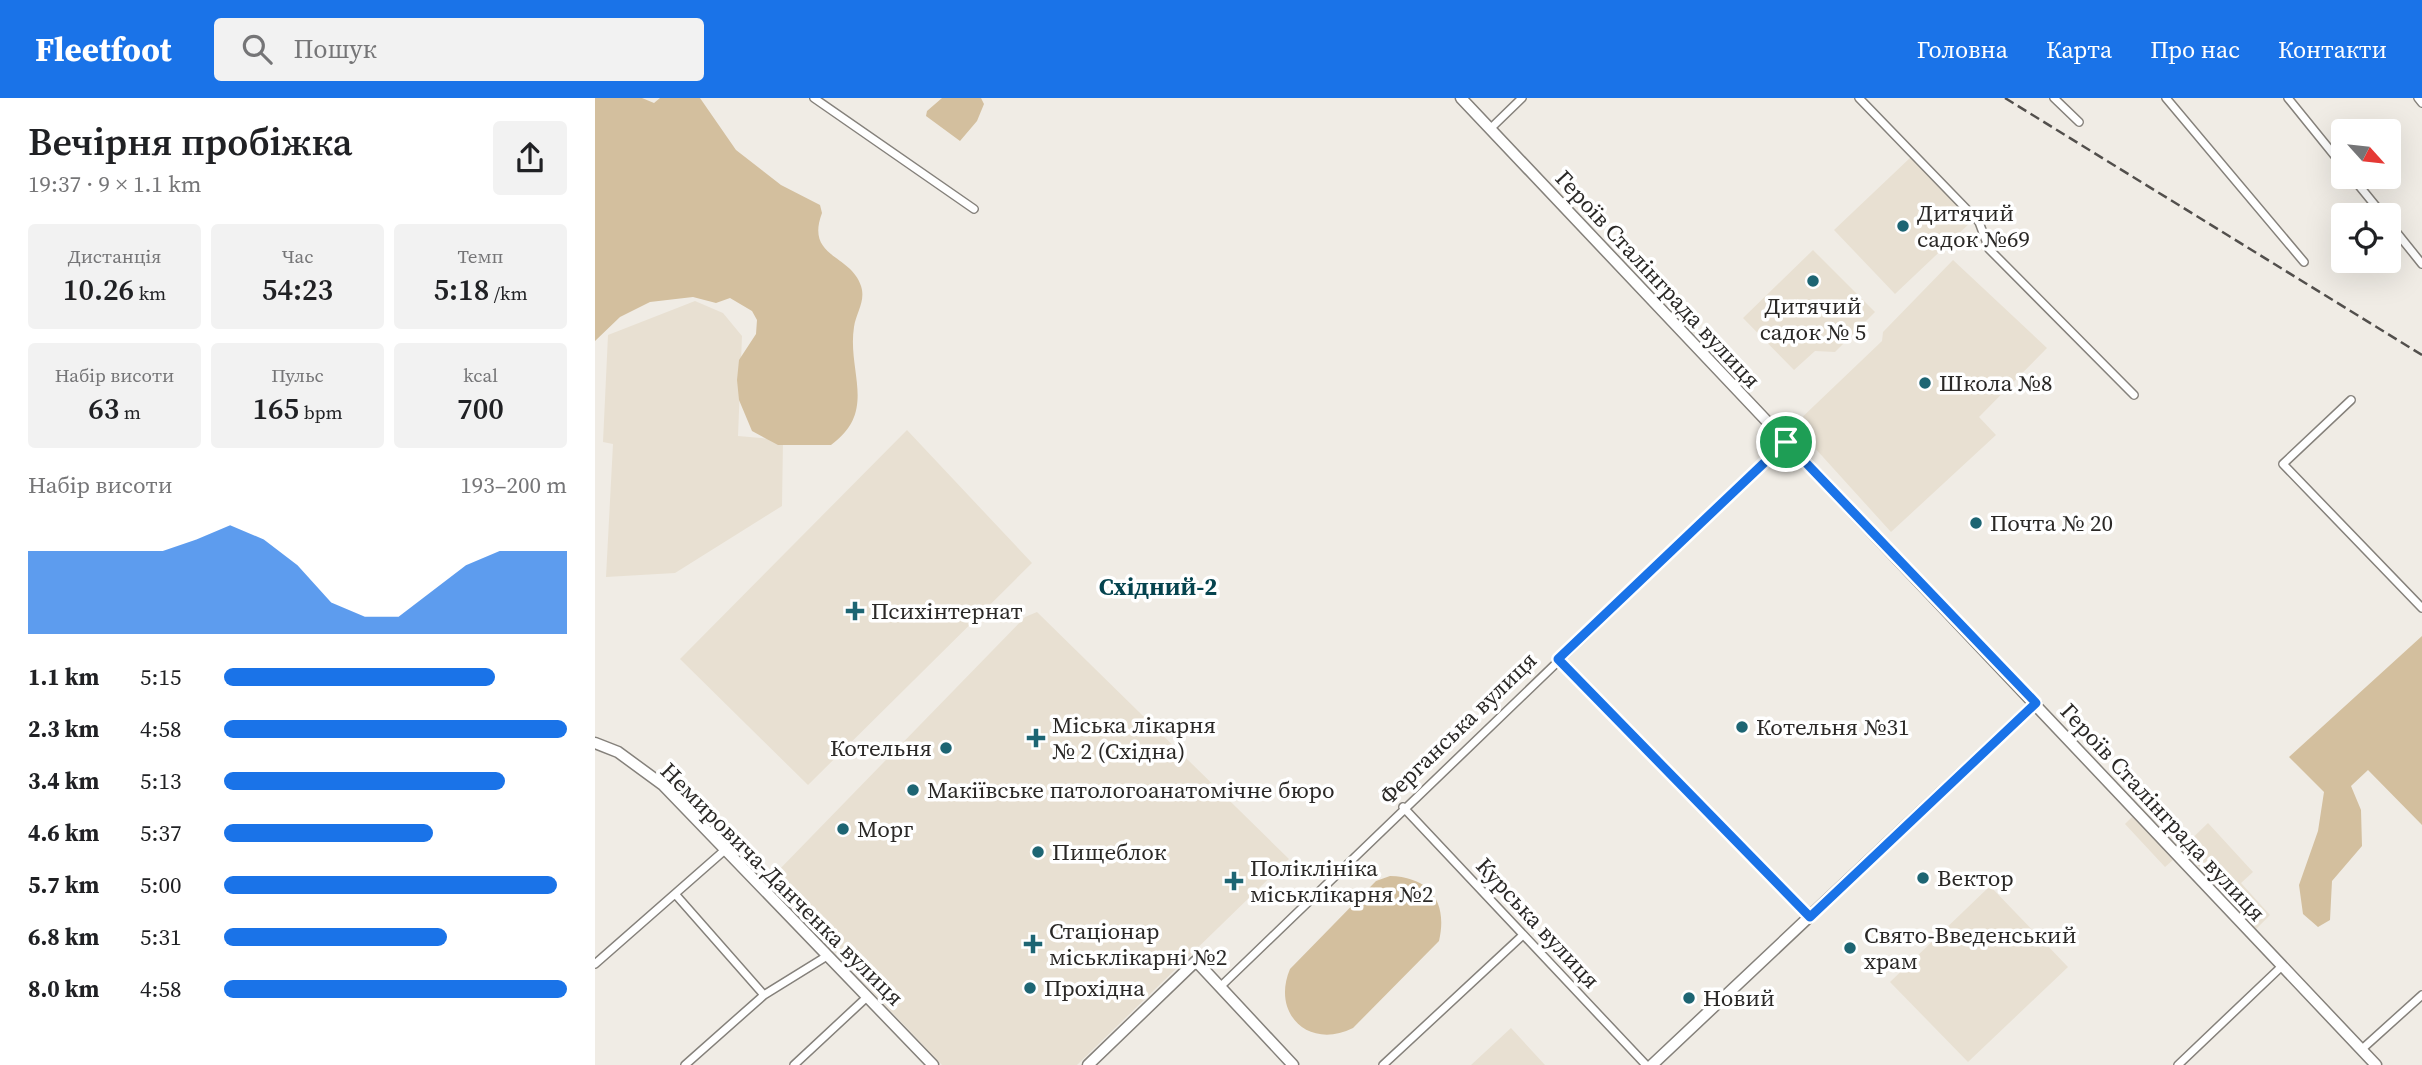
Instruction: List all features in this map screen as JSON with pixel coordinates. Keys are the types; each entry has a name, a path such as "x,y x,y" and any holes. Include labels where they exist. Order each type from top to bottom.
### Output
{"main road":[{"name":"Героїв Сталінграда вулиця","path":"1461,98 2376,1065"},
{"path":"1653,1065 2036,703"},
{"name":"Немировича-Данченка вулиця","path":"595,743 618,752 663,785 933,1065"},
{"path":"1088,1065 1196,961 1293,1065"}],"street":[{"path":"814,98 974,209"},
{"path":"1490,129 1522,98"},
{"path":"1859,98 1979,222 1989,249 2134,395"},
{"path":"2054,98 2079,122"},
{"path":"2166,98 2304,262"},
{"path":"2288,98 2331,151"},
{"path":"2418,98 2422,103"},
{"path":"2362,189 2373,203"},
{"path":"2401,238 2422,264"},
{"path":"2351,400 2283,464 2422,608"},
{"name":"Ферганська вулиця","path":"1220,987 1403,807 1786,442"},
{"path":"1558,659 1810,917"},
{"name":"Курська вулиця","path":"1403,807 1646,1065"},
{"path":"595,964 726,849"},
{"path":"676,895 764,995"},
{"path":"1383,1065 1523,935"},
{"path":"685,1065 764,995 827,956"},
{"path":"2178,1065 2281,967"},
{"path":"2361,1050 2422,995"},
{"path":"794,1065 867,997"}],"shaded area":[{"path":"595,98 642,98 654,103 660,98 700,98 736,150 781,185 820,205 820,239 824,247 856,276 862,291 853,344 857,405 845,432 831,445 778,445 752,431 739,400 737,380 739,360 756,334 757,320 752,311 730,298 716,303 693,297 650,302 620,317 595,341"},
{"path":"942,98 981,98 984,104 977,121 960,141 926,116 927,111"},
{"name":"Дитячий садок №69","path":"1911,157 1972,221 1895,294 1834,230"},
{"name":"Дитячий садок № 5","path":"1813,250 1875,312 1835,352 1815,351 1794,370 1743,318"},
{"name":"Школа №8","path":"1953,260 2047,348 1979,417 1996,435 1891,532 1794,425 1882,341 1883,332"},
{"path":"695,301 723,313 742,336 738,436 783,440 782,506 675,573 606,577 613,444 603,442 608,335"},
{"name":"Психінтернат","path":"907,430 1032,563 808,785 680,659"},
{"name":"Міська лікарня № 2 (Східна)","path":"1037,612 1289,859 1077,1065 942,1065 772,886 775,874 1025,617"},
{"path":"2422,636 2422,825 2368,770 2351,786 2361,810 2362,846 2332,881 2330,920 2318,927 2303,914 2299,885 2318,831 2324,792 2289,757"},
{"path":"2133,816 2173,860 2165,867 2125,824"},
{"path":"2208,823 2253,872 2241,883 2270,915 2256,929 2182,848"},
{"path":"1390,876 1416,881 1433,894 1441,915 1439,941 1353,1028 1337,1034 1309,1031 1298,1024 1290,1013 1286,1000 1285,985 1290,969 1376,881"},
{"path":"1990,886 2068,967 1968,1062 1890,982"},
{"path":"1511,1028 1545,1065 1471,1065"}],"railway":[{"path":"2005,98 2422,355"}],"place":[{"name":"Дитячий садок №69","path":"1903,226"},
{"name":"Дитячий садок № 5","path":"1813,281"},
{"name":"Школа №8","path":"1925,383"},
{"name":"Почта № 20","path":"1976,523"},
{"name":"Психінтернат","path":"855,611"},
{"name":"Котельня №31","path":"1742,727"},
{"name":"Міська лікарня № 2 (Східна)","path":"1036,738"},
{"name":"Котельня","path":"946,748"},
{"name":"Макіївське патологоанатомічне бюро","path":"913,790"},
{"name":"Морг","path":"843,829"},
{"name":"Пищеблок","path":"1038,852"},
{"name":"Вектор","path":"1923,878"},
{"name":"Поліклініка міськлікарня №2","path":"1234,881"},
{"name":"Стаціонар міськлікарні №2","path":"1033,944"},
{"name":"Свято-Введенський храм","path":"1850,948"},
{"name":"Прохідна","path":"1030,988"},
{"name":"Новий","path":"1689,998"}],"district":[{"name":"Східний-2","path":"1158,587"}],"route":[{"path":"1786,442 2036,703 1810,917 1558,659 1786,442"}]}
